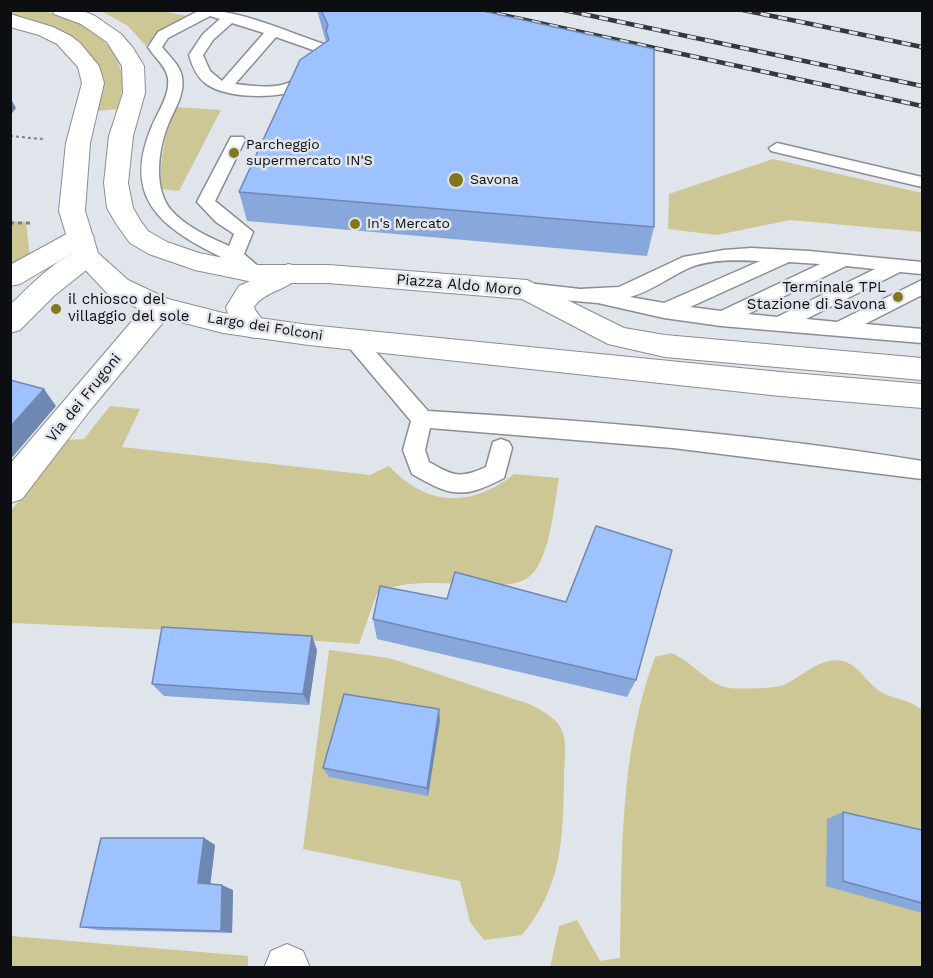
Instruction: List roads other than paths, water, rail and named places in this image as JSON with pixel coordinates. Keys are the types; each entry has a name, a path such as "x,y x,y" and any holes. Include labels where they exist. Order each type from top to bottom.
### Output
{"street":[{"path":"62,10 88,20 114,38 126,52 133,66 135,93 121,136 116,183 120,208 139,237 158,248 195,261 258,274 288,273"},
{"name":"Largo dei Folconi","path":"10,20 46,31 64,40 73,47 88,66 93,83 78,142 72,210 83,247 118,287 160,307 223,323 255,329 354,340"},
{"path":"10,277 83,247"},
{"path":"10,323 83,247"},
{"name":"Piazza Aldo Moro","path":"255,329 243,318 240,308 249,293 288,273 328,274 527,290 618,337 665,346 922,369"},
{"name":"Via dei Frugoni","path":"10,489 80,401 160,307"},
{"path":"354,340 780,384 922,396"}],"lane":[{"path":"229,18 208,37 196,56 201,71 211,81 224,87 258,92 280,91 297,86 318,70 323,55 319,47 208,11 163,35 155,47 171,67 176,78 169,107 157,134 150,167 154,196 165,214 188,234 234,256 258,274"},
{"path":"224,87 274,31"},
{"path":"234,256 244,232 222,218 206,202 237,140"},
{"path":"777,148 922,182"},
{"path":"595,297 632,290 695,259 726,255 786,256 922,268"},
{"path":"662,311 670,310 786,256"},
{"path":"721,318 841,261"},
{"path":"780,324 898,266"},
{"path":"839,328 922,287"},
{"path":"527,290 595,297 662,311 721,318 922,336"},
{"path":"900,334 922,322"},
{"path":"354,340 422,418 616,434 833,457 922,470"},
{"path":"422,418 414,450 420,468 449,485 471,485 496,472 501,448"}],"railway":[{"path":"479,10 922,106"},
{"path":"564,10 922,86"},
{"path":"743,10 922,47"}],"place":[{"name":"Parcheggio supermercato IN'S","path":"234,153"},
{"name":"Savona","path":"456,180"},
{"name":"In's Mercato","path":"355,224"},
{"name":"Terminale TPL Stazione di Savona","path":"898,297"},
{"name":"il chiosco del villaggio del sole","path":"56,309"}]}
